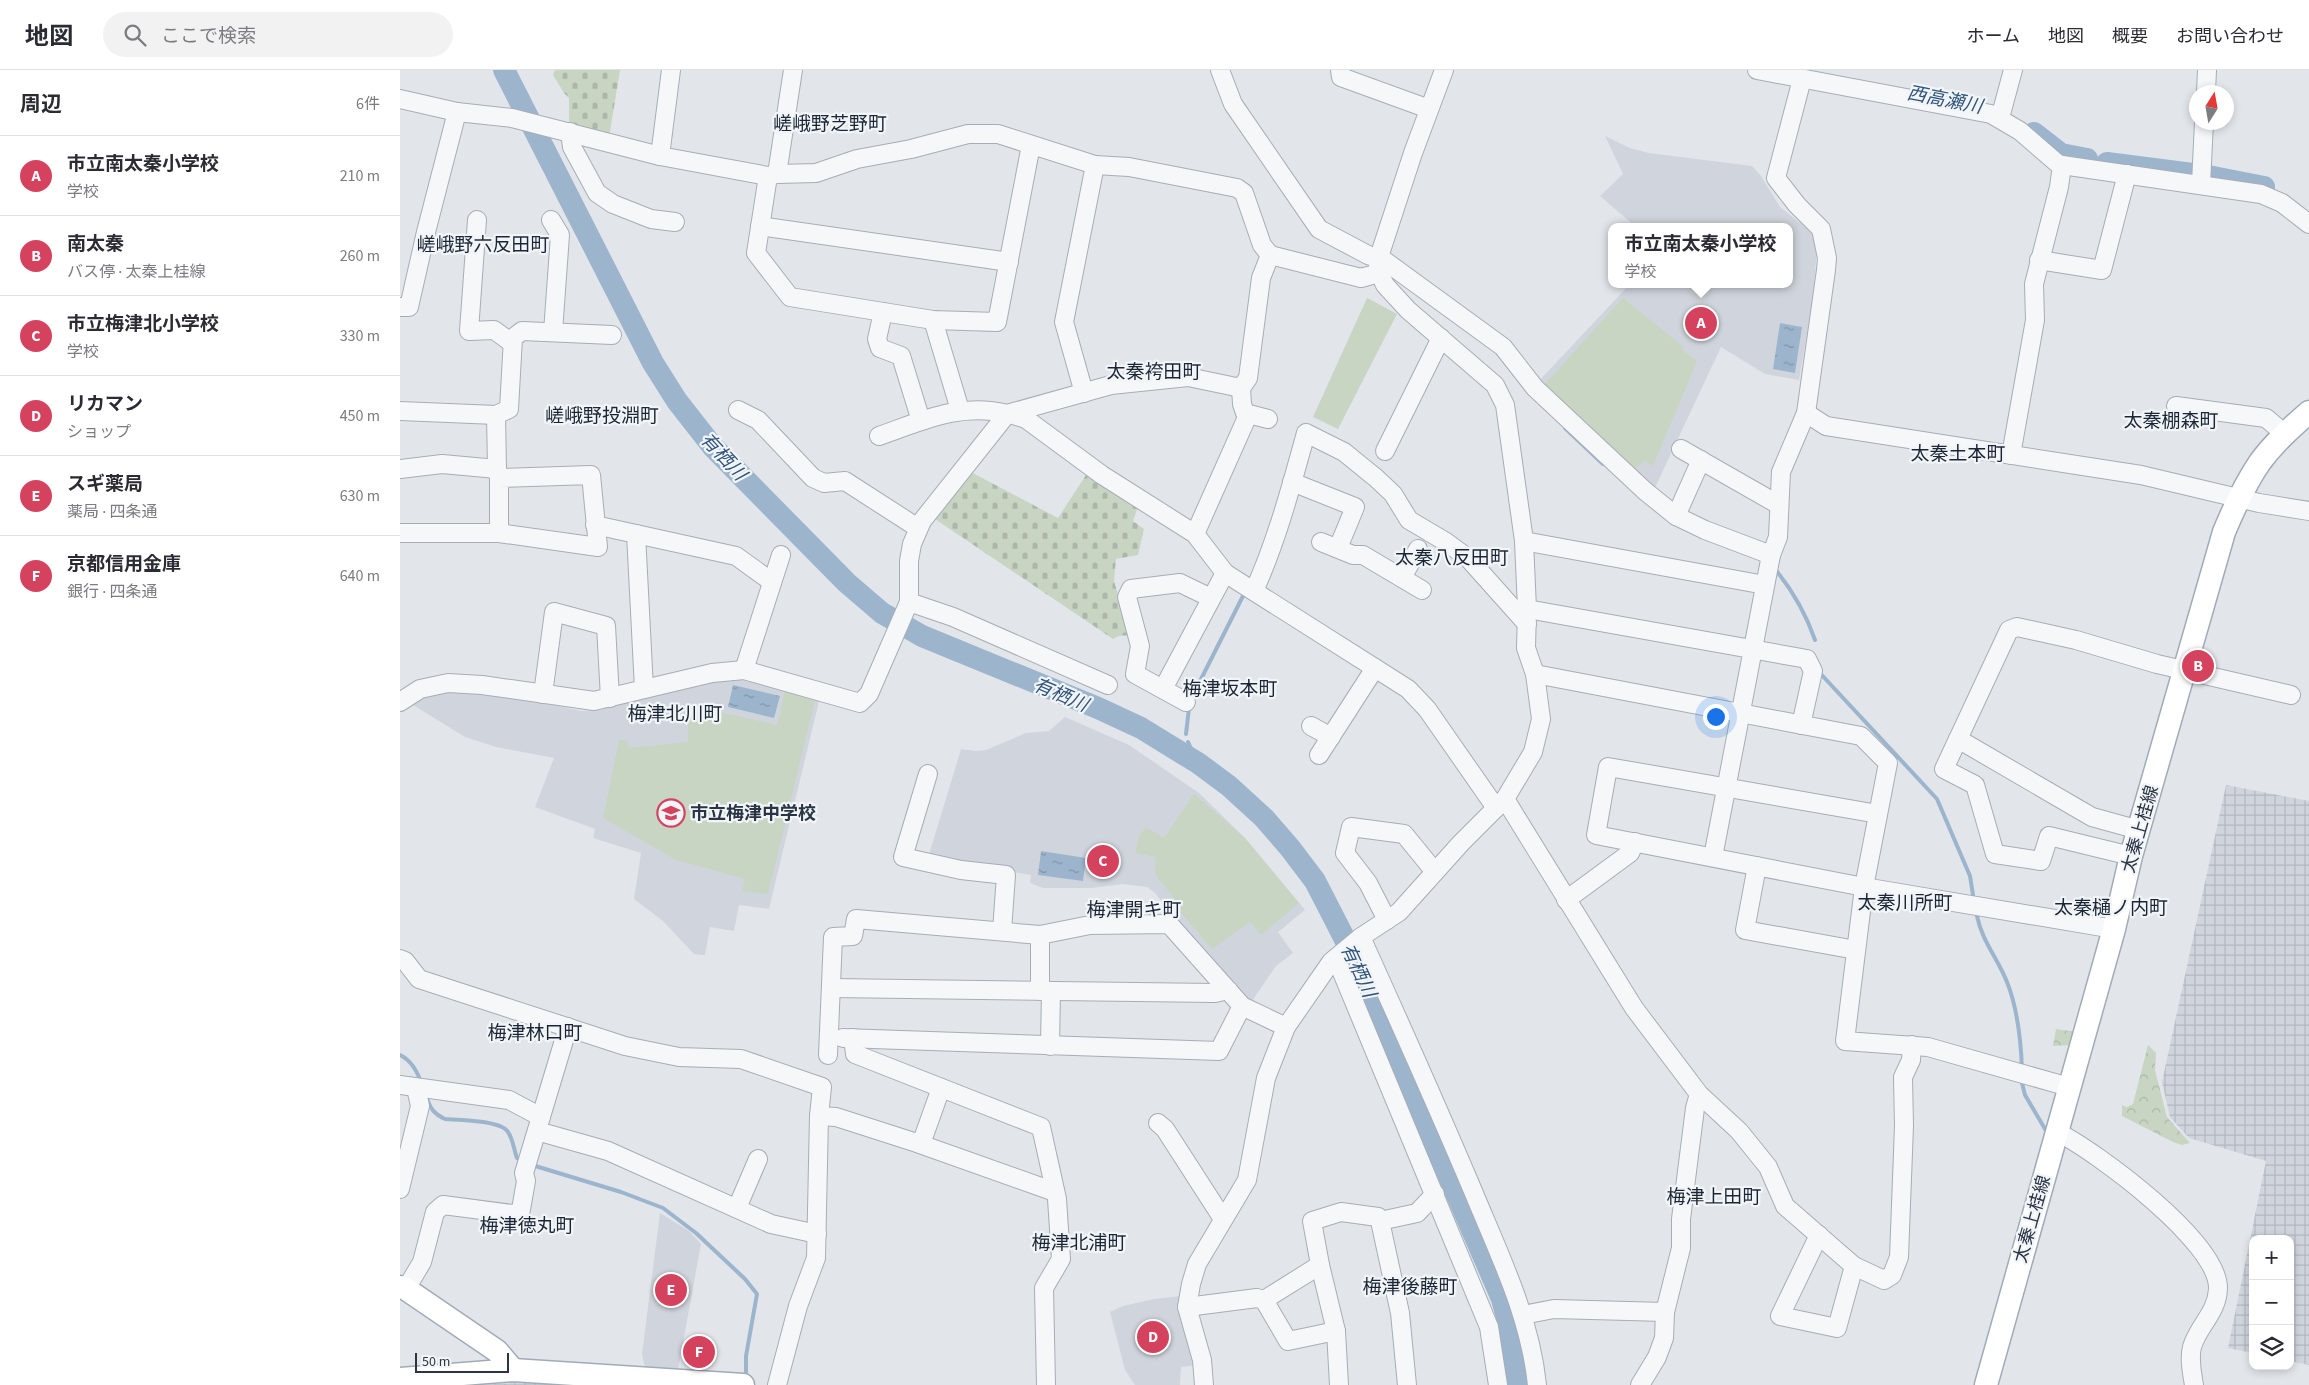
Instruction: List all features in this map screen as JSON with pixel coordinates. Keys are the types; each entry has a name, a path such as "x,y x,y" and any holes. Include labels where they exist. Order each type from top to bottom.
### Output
{"main road":[{"name":"太秦上桂線","path":"1986,1385 2114,929 2131,856 2224,532 2260,462 2285,434 2309,412"},
{"path":"403,1288 497,1351 513,1370"},
{"path":"400,1379 513,1370 743,1385"}],"street":[{"path":"660,156 671,70"},
{"path":"793,70 756,253 790,297 933,320 997,322 1031,145"},
{"path":"1220,70 1233,104 1318,229 1368,255 1379,265 1503,347 1535,388 1645,491 1676,516 1705,530 1771,555"},
{"path":"1340,70 1341,77 1429,108"},
{"path":"1204,1385 1202,1360 1187,1306 1197,1264 1247,1180 1266,1078 1286,1027 1338,957 1359,939 1399,912 1501,803 1533,752 1540,719 1535,674 1526,648 1527,616 1524,541 1506,405 1495,385 1408,310 1385,285 1379,265 1429,108 1444,70"},
{"path":"1757,70 1991,114 2002,113"},
{"path":"2002,113 2013,70"},
{"path":"2206,85 2207,70"},
{"path":"1713,857 1771,555 1778,536 1781,472 1806,413 1828,258 1821,229 1797,206 1776,178 1802,79"},
{"path":"400,99 457,112 512,118 549,126 660,156 772,175 816,173 857,159 911,149 968,134 998,134 1095,165 1129,166 1237,188 1244,193 1262,245 1270,255 1361,278 1379,265"},
{"path":"400,307 409,308 426,232 457,112"},
{"path":"2002,113 2020,132 2057,163 2062,165 2261,194 2282,203 2309,224"},
{"path":"2201,184 2204,130"},
{"path":"570,132 572,147 597,193 613,204 650,219 675,222"},
{"path":"1084,393 1064,322 1095,165"},
{"path":"2011,455 2035,320 2034,284 2059,187 2062,165"},
{"path":"2039,260 2102,270 2127,174"},
{"path":"476,220 469,331 494,330 512,343"},
{"path":"551,220 560,235 553,332"},
{"path":"760,226 1009,262"},
{"path":"1248,415 1242,404 1241,388 1248,378 1261,278 1270,255"},
{"path":"883,312 877,339 880,348 901,356 921,421"},
{"path":"933,320 960,410"},
{"path":"400,411 496,415 509,409 512,343 513,338 522,331 612,335"},
{"path":"1385,451 1441,338"},
{"path":"400,702 420,689 448,683 482,685 594,701 712,673 744,670 860,702 869,694 907,606 909,561 918,528 1009,414 1111,385 1188,377 1241,388"},
{"path":"2176,406 2266,418 2285,434"},
{"path":"738,410 758,420 812,478 824,483 845,482 918,528"},
{"path":"878,436 960,410 989,410 1026,419 1102,475 1195,534 1225,573 1408,689 1427,709 1501,803 1566,900 1634,1008 1699,1094 1738,1131 1768,1167 1785,1206 1854,1266 1884,1280 1892,1275 1897,1265 1904,1126 1903,1077 1911,1060 1912,1045"},
{"path":"1806,413 1826,426 2141,475 2259,503 2309,511"},
{"path":"496,415 498,533"},
{"path":"1248,415 1268,419"},
{"path":"1195,534 1248,415"},
{"path":"1254,591 1269,558 1306,433 1344,452 1393,494 1409,520 1446,542 1468,558 1527,616 1753,648 1807,659 1813,671 1801,725"},
{"path":"1681,449 1778,504"},
{"path":"1676,516 1701,460"},
{"path":"400,469 442,464 498,474 591,475 598,546 498,533 400,533"},
{"path":"1292,482 1355,507 1338,548"},
{"path":"595,525 736,556 772,582"},
{"path":"636,534 644,690"},
{"path":"1524,541 1766,584"},
{"path":"1321,542 1353,555 1363,555 1422,590"},
{"path":"1402,578 1418,550"},
{"path":"744,670 780,555"},
{"path":"1163,689 1225,573"},
{"path":"1186,702 1135,674 1140,646 1127,597 1131,589 1180,583 1211,598"},
{"path":"907,606 953,617 1108,685"},
{"path":"543,694 554,612 606,626 610,698"},
{"path":"2131,856 2049,836 2041,861 1994,854 1974,785 1944,769 2009,630 2017,627 2076,640 2114,653 2291,694"},
{"path":"1319,755 1375,668"},
{"path":"1535,674 1861,736 1888,763 1864,887 1845,1041 1912,1045 1955,1054 2069,1087"},
{"path":"1311,726 1331,737"},
{"path":"1958,739 2092,817 2139,830"},
{"path":"1878,814 1608,766 1596,835 1864,887 2114,929"},
{"path":"928,774 902,857 961,870 1006,875 1002,931"},
{"path":"1387,920 1368,883 1345,853 1351,827 1404,834 1436,872"},
{"path":"1566,900 1630,853 1634,842"},
{"path":"1757,866 1745,930 1856,950"},
{"path":"1242,1006 1219,1050 1050,1046 853,1038 829,1046 833,938 853,936 856,919 1040,935 1090,925 1169,924 1242,1006 1286,1027"},
{"path":"1040,935 1050,1046"},
{"path":"1359,939 1457,1142 1523,1316 1534,1358 1537,1385"},
{"path":"1338,957 1489,1327 1498,1385"},
{"path":"400,960 405,962 419,979 624,1046 679,1058 741,1059 822,1087 819,1116 816,1258 798,1306 777,1385"},
{"path":"832,988 1215,993 1228,990"},
{"path":"403,1288 422,1262 435,1212 443,1205 520,1215 526,1181 524,1173 568,1027"},
{"path":"853,1038 855,1054 1041,1127 1055,1192 1062,1259 1044,1288 1046,1385"},
{"path":"408,1087 509,1100 539,1124 608,1151 771,1224 817,1234"},
{"path":"400,1189 406,1137 420,1106 408,1087"},
{"path":"921,1144 941,1088"},
{"path":"1640,1385 1657,1357 1664,1338 1665,1312 1681,1248 1681,1219 1694,1108 1699,1094"},
{"path":"819,1116 836,1117 921,1144 1055,1192"},
{"path":"1158,1123 1165,1129 1223,1219"},
{"path":"2057,1132 2098,1158 2163,1209 2184,1230 2213,1266 2218,1287 2217,1301 2192,1346 2190,1357 2194,1385"},
{"path":"737,1208 758,1159"},
{"path":"1380,1221 1417,1213 1435,1194"},
{"path":"1339,1385 1336,1331 1320,1265 1312,1221 1341,1212 1378,1217 1380,1221 1400,1313 1407,1385"},
{"path":"1819,1235 1780,1316 1837,1328 1854,1266"},
{"path":"1264,1300 1320,1265"},
{"path":"1187,1306 1257,1298 1264,1300 1288,1341 1336,1331"},
{"path":"1523,1316 1554,1309 1665,1312"}],"shaded area":[{"path":"1605,136 1630,148 1649,153 1752,166 1761,176 1780,207 1812,232 1817,247 1813,299 1799,380 1765,374 1721,347 1653,492 1537,383 1626,288 1793,288 1793,223 1631,223 1600,196 1623,174"},
{"name":"市立梅津中学校","path":"715,677 746,677 820,697 769,909 739,905 734,931 710,927 705,955 694,954 663,921 634,899 641,853 593,838 595,829 535,807 554,758 496,747 465,737 413,705 423,693 444,689 513,697 582,711 602,710 620,701"},
{"path":"1065,717 1129,745 1199,793 1245,838 1305,910 1278,932 1293,953 1276,966 1250,1004 1248,1004 1154,892 1147,887 1123,884 1092,888 1043,888 1030,883 1031,875 928,858 961,749 986,750 1026,733 1049,731"},
{"path":"2226,785 2309,801 2309,1365 2294,1362 2294,1235 2251,1235 2266,1161 2189,1138 2170,1117 2162,1082"},
{"path":"660,1213 689,1231 701,1244 678,1370 645,1368 642,1354"},
{"path":"2249,1245 2249,1352 2228,1348"},
{"path":"1181,1296 1198,1365 1181,1367 1180,1385 1135,1385 1125,1370 1110,1312 1123,1306 1154,1299"},
{"path":"529,1382 577,1385 480,1385"}],"green space":[{"path":"555,70 620,70 609,138 569,127 569,98 553,75"},
{"path":"1367,298 1397,314 1338,429 1313,417"},
{"path":"1623,298 1684,347 1682,350 1697,361 1653,466 1645,460 1635,469 1543,386"},
{"path":"969,471 1058,518 1086,475 1138,507 1133,521 1144,529 1138,555 1116,559 1114,581 1130,635 1119,636 1113,639 932,517"},
{"path":"785,691 815,700 768,894 742,891 745,879 676,860 603,818 619,740 627,740 629,748 688,742 688,711 717,717 719,712 777,725"},
{"path":"1194,794 1245,838 1299,903 1261,935 1250,922 1212,949 1172,902 1175,899 1156,876 1155,857 1135,853 1139,836 1146,827 1164,838"},
{"path":"2056,1029 2076,1032 2073,1045 2053,1046"},
{"path":"2148,1045 2156,1053 2155,1070 2167,1117 2190,1143 2182,1145 2173,1142 2122,1116 2122,1105 2127,1107 2133,1104"}],"water":[{"path":"1780,323 1802,327 1795,373 1773,369"},
{"path":"733,685 780,696 774,718 728,707"},
{"path":"1041,851 1086,858 1083,881 1038,875"}],"waterway":[{"name":"有栖川","path":"504,70 653,363 677,401 713,447 847,583 882,613 922,636 1098,708 1141,728 1198,763 1229,786 1264,818 1290,848 1315,881 1354,957 1502,1299 1510,1328 1518,1385"},
{"name":"西高瀬川","path":"2034,133 2061,154 2087,159"},
{"name":"西高瀬川","path":"2107,163 2208,176 2264,187"},
{"path":"1565,428 1603,464"},
{"path":"1775,569 1798,603 1815,640"},
{"path":"1186,734 1189,708 1193,695 1243,596"},
{"path":"1819,672 1937,799 1970,876 1973,895"},
{"path":"1188,742 1198,763"},
{"path":"1977,916 1986,942 2003,974 2013,1002 2018,1025 2022,1069"},
{"path":"400,1055 413,1066 421,1082"},
{"path":"2021,1079 2025,1095 2048,1134"},
{"path":"427,1098 433,1110 445,1119 479,1121 504,1128 511,1138 517,1158 524,1161"},
{"path":"532,1165 621,1192 663,1208 696,1233 745,1279 757,1294 746,1356 746,1378"}],"place":[{"name":"市立南太秦小学校","path":"1701,323"},
{"name":"南太秦","path":"2198,666"},
{"name":"市立梅津中学校","path":"671,813"},
{"name":"市立梅津北小学校","path":"1103,861"},
{"name":"スギ薬局","path":"671,1290"},
{"name":"リカマン","path":"1153,1337"},
{"name":"京都信用金庫","path":"699,1352"}],"district":[{"name":"嵯峨野芝野町","path":"830,123"},
{"name":"嵯峨野六反田町","path":"483,244"},
{"name":"太秦袴田町","path":"1154,371"},
{"name":"嵯峨野投淵町","path":"602,415"},
{"name":"太秦棚森町","path":"2171,420"},
{"name":"太秦土本町","path":"1958,453"},
{"name":"太秦八反田町","path":"1452,557"},
{"name":"梅津坂本町","path":"1230,688"},
{"name":"梅津北川町","path":"675,713"},
{"name":"太秦川所町","path":"1905,902"},
{"name":"太秦樋ノ内町","path":"2111,907"},
{"name":"梅津開キ町","path":"1134,909"},
{"name":"梅津林口町","path":"535,1032"},
{"name":"梅津上田町","path":"1714,1196"},
{"name":"梅津徳丸町","path":"527,1225"},
{"name":"梅津北浦町","path":"1079,1242"},
{"name":"梅津後藤町","path":"1410,1286"}]}
